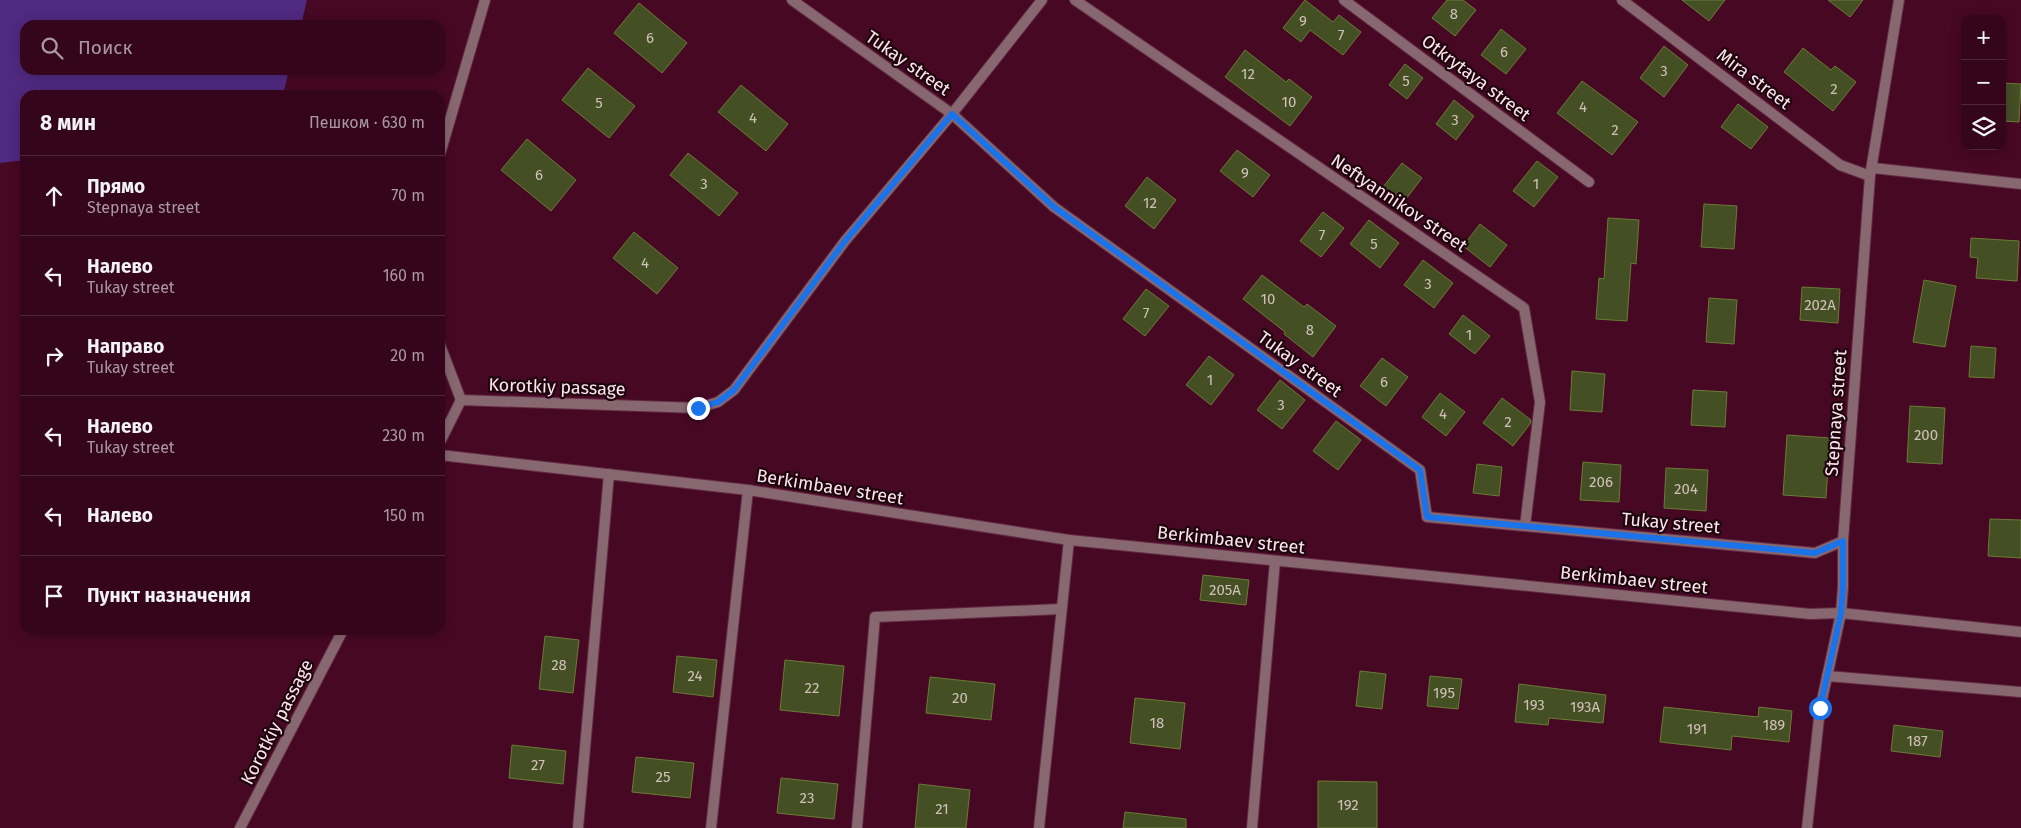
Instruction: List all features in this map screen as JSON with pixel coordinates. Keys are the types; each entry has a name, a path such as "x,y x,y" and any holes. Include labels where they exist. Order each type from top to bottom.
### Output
{"street":[{"path":"445,137 485,0"},
{"name":"Tukay street","path":"792,0 952,114 1054,207 1420,470 1427,517 1815,553 1843,541"},
{"path":"952,114 1042,0"},
{"name":"Neftyannikov street","path":"1075,0 1524,308 1540,402 1525,526"},
{"name":"Otkrytaya street","path":"1344,0 1589,182"},
{"name":"Mira street","path":"1622,0 1840,165 1872,172 2021,184"},
{"name":"Stepnaya street","path":"1807,828 1820,708 1841,613 1843,541 1872,172 1899,0"},
{"name":"Korotkiy passage","path":"461,400 698,408 718,402 734,390 845,241 952,114"},
{"path":"445,358 461,400 445,432"},
{"name":"Berkimbaev street","path":"445,456 748,490 1069,540 1810,614 1841,613 2021,632"},
{"path":"578,828 609,474"},
{"path":"711,828 748,490"},
{"path":"1040,828 1069,540"},
{"path":"1252,828 1275,561"},
{"path":"857,828 875,617 1062,609"},
{"name":"Korotkiy passage","path":"240,828 340,635"},
{"path":"1827,676 2021,692"}],"shaded area":[{"path":"0,0 307,0 302,20 20,20 20,75 288,75 284,90 20,90 20,161 0,163"}],"building":[{"path":"1305,0 1333,22 1339,15 1361,32 1343,55 1310,30 1301,42 1283,28"},
{"path":"1447,0 1463,0 1476,10 1455,36 1432,18"},
{"path":"1682,0 1725,0 1709,21"},
{"path":"1828,0 1863,0 1850,17"},
{"path":"639,3 687,43 662,73 614,33"},
{"path":"1501,29 1526,49 1506,74 1481,55"},
{"path":"1664,46 1688,65 1664,97 1640,78"},
{"path":"1803,48 1831,70 1835,66 1856,82 1833,111 1784,72"},
{"path":"1245,50 1286,82 1289,79 1312,97 1290,126 1225,77"},
{"path":"1405,64 1423,78 1407,99 1389,85"},
{"path":"588,68 635,106 609,138 562,100"},
{"path":"1582,81 1638,122 1612,155 1557,113"},
{"path":"2006,83 2021,84 2019,122 2006,121"},
{"path":"741,85 788,124 766,151 718,112"},
{"path":"1454,100 1474,116 1456,140 1436,124"},
{"path":"1738,104 1768,127 1751,149 1721,127"},
{"path":"527,139 576,180 551,211 501,170"},
{"path":"1237,150 1270,175 1253,197 1220,171"},
{"path":"688,153 738,193 719,216 670,175"},
{"path":"1537,161 1558,177 1534,207 1513,191"},
{"path":"1402,163 1422,178 1403,203 1383,187"},
{"path":"1147,177 1176,200 1154,229 1125,206"},
{"path":"1704,204 1737,206 1734,249 1701,247"},
{"path":"1323,212 1344,228 1321,257 1300,241"},
{"path":"1608,218 1639,220 1636,264 1631,263 1627,321 1596,319 1599,278 1604,279"},
{"path":"1369,220 1399,243 1380,268 1350,244"},
{"path":"1480,224 1507,245 1490,267 1463,246"},
{"path":"634,232 678,268 657,294 613,258"},
{"path":"1971,238 2019,241 2017,281 1976,278 1978,258 1970,257"},
{"path":"1423,260 1453,283 1434,308 1404,285"},
{"path":"1262,275 1304,307 1307,304 1336,326 1313,357 1243,299"},
{"path":"1924,280 1956,286 1945,347 1913,342"},
{"path":"1802,287 1840,289 1838,323 1800,320"},
{"path":"1146,289 1169,306 1145,336 1123,319"},
{"path":"1709,298 1737,300 1734,344 1706,342"},
{"path":"1463,315 1490,336 1475,354 1449,334"},
{"path":"1971,346 1996,348 1994,378 1969,377"},
{"path":"1209,356 1234,375 1211,405 1186,385"},
{"path":"1382,358 1408,377 1386,406 1360,386"},
{"path":"1572,371 1605,374 1602,412 1570,410"},
{"path":"1280,380 1305,400 1282,429 1257,410"},
{"path":"1693,390 1727,392 1725,427 1691,425"},
{"path":"1440,393 1465,412 1446,436 1422,417"},
{"path":"1502,398 1531,420 1513,446 1483,423"},
{"path":"1910,406 1945,408 1942,464 1907,462"},
{"path":"1336,421 1361,440 1338,470 1313,451"},
{"path":"1787,435 1830,438 1826,498 1783,495"},
{"path":"1583,462 1621,465 1619,502 1580,500"},
{"path":"1477,464 1502,467 1499,496 1473,493"},
{"path":"1666,468 1708,470 1706,511 1664,508"},
{"path":"1990,519 2021,520 2021,558 1988,556"},
{"path":"1203,575 1249,580 1246,605 1200,600"},
{"path":"545,636 579,640 573,693 539,689"},
{"path":"677,656 717,660 713,697 673,692"},
{"path":"785,660 844,666 839,716 780,710"},
{"path":"1360,671 1386,674 1382,709 1356,706"},
{"path":"1430,676 1462,679 1458,709 1427,706"},
{"path":"930,677 995,684 991,720 926,713"},
{"path":"1519,684 1606,695 1603,723 1549,718 1548,725 1515,722"},
{"path":"1135,698 1185,703 1180,749 1130,743"},
{"path":"1664,707 1758,717 1759,707 1792,711 1789,742 1732,736 1731,750 1660,742"},
{"path":"1894,725 1943,731 1940,757 1891,751"},
{"path":"512,745 566,751 563,784 509,778"},
{"path":"636,757 694,763 690,798 632,792"},
{"path":"781,778 838,784 834,819 777,813"},
{"path":"1318,781 1377,782 1377,828 1318,828"},
{"path":"919,784 970,790 966,828 915,828"},
{"path":"1125,812 1186,819 1186,828 1123,828"}],"route":[{"path":"698,408 718,402 734,390 845,241 952,114 1054,207 1420,470 1427,517 1815,553 1843,541 1841,613 1820,708"}]}
